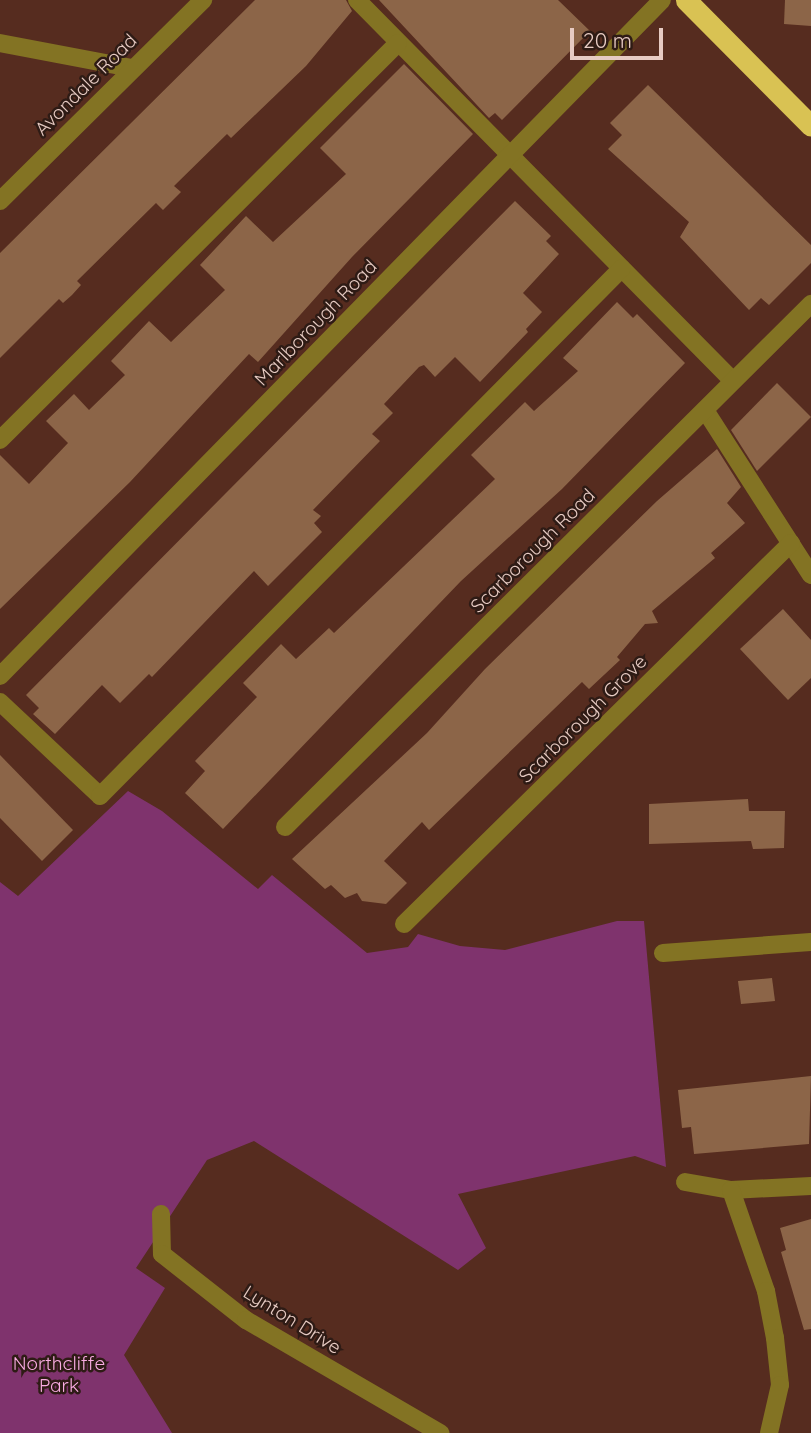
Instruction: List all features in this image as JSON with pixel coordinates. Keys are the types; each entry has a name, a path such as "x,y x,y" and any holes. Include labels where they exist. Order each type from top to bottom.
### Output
{"highway":[{"path":"696,5 811,126"}],"street":[{"name":"Avondale Road","path":"0,201 131,68 203,0"},
{"path":"357,0 731,379"},
{"name":"Marlborough Road","path":"0,676 662,0"},
{"path":"0,43 131,68"},
{"path":"0,440 398,43"},
{"path":"0,702 100,796 622,268"},
{"name":"Scarborough Road","path":"285,827 705,410 731,379 811,304"},
{"path":"705,410 811,575"},
{"name":"Scarborough Grove","path":"404,924 791,543"},
{"path":"663,953 811,942"},
{"path":"685,1182 731,1190 811,1186"},
{"path":"731,1190 766,1291 775,1338 780,1385 769,1433"},
{"name":"Lynton Drive","path":"162,1214 162,1254 246,1321 440,1433"}],"green space":[{"name":"Northcliffe Park","path":"128,791 162,811 258,889 272,875 367,953 408,947 418,934 460,946 505,950 617,921 644,921 666,1167 635,1156 458,1194 486,1248 458,1270 254,1141 207,1160 136,1268 165,1288 124,1355 172,1433 0,1433 0,882 18,896"}],"building":[{"path":"255,0 346,0 352,11 306,66 231,138 227,134 174,186 181,192 163,210 156,203 77,281 81,285 72,295 63,303 59,299 0,358 0,253"},
{"path":"379,0 558,0 590,31 502,120 495,113 489,118"},
{"path":"785,0 811,0 811,26 784,24"},
{"path":"404,64 473,134 352,257 258,362 249,354 130,482 0,609 0,455 29,484 68,443 46,421 74,394 89,410 125,375 111,361 149,321 171,342 225,290 200,265 246,216 273,242 346,174 320,148"},
{"path":"648,85 811,245 811,263 769,305 761,298 749,310 680,237 689,222 608,149 622,135 610,123"},
{"path":"515,201 551,236 546,241 559,254 523,293 542,312 526,329 528,332 480,382 455,357 435,377 424,365 419,367 384,404 393,413 372,434 380,441 313,510 321,516 314,523 322,532 268,586 254,571 152,677 149,674 120,703 102,685 55,734 33,714 39,708 26,695"},
{"path":"617,302 633,318 637,314 685,363 562,489 461,581 223,829 185,793 205,771 195,761 257,697 243,683 281,644 296,659 329,628 334,633 495,479 471,455 525,402 534,411 578,371 563,358"},
{"path":"777,383 811,417 757,471 731,430"},
{"path":"717,449 741,487 727,503 745,523 711,553 715,558 652,611 658,623 645,624 617,657 620,660 589,689 582,682 429,830 422,822 384,861 407,883 386,904 362,901 357,893 345,898 331,885 325,889 292,859 427,733 485,669 657,501"},
{"path":"783,609 811,640 811,678 788,700 740,649"},
{"path":"0,755 73,830 42,861 0,818"},
{"path":"748,799 749,811 785,811 784,848 753,849 751,841 649,844 649,804"},
{"path":"772,978 775,1001 741,1004 738,981"},
{"path":"811,1076 809,1144 694,1154 691,1127 682,1128 678,1090"},
{"path":"811,1219 811,1329 804,1330 781,1252 786,1250 780,1228"}]}
